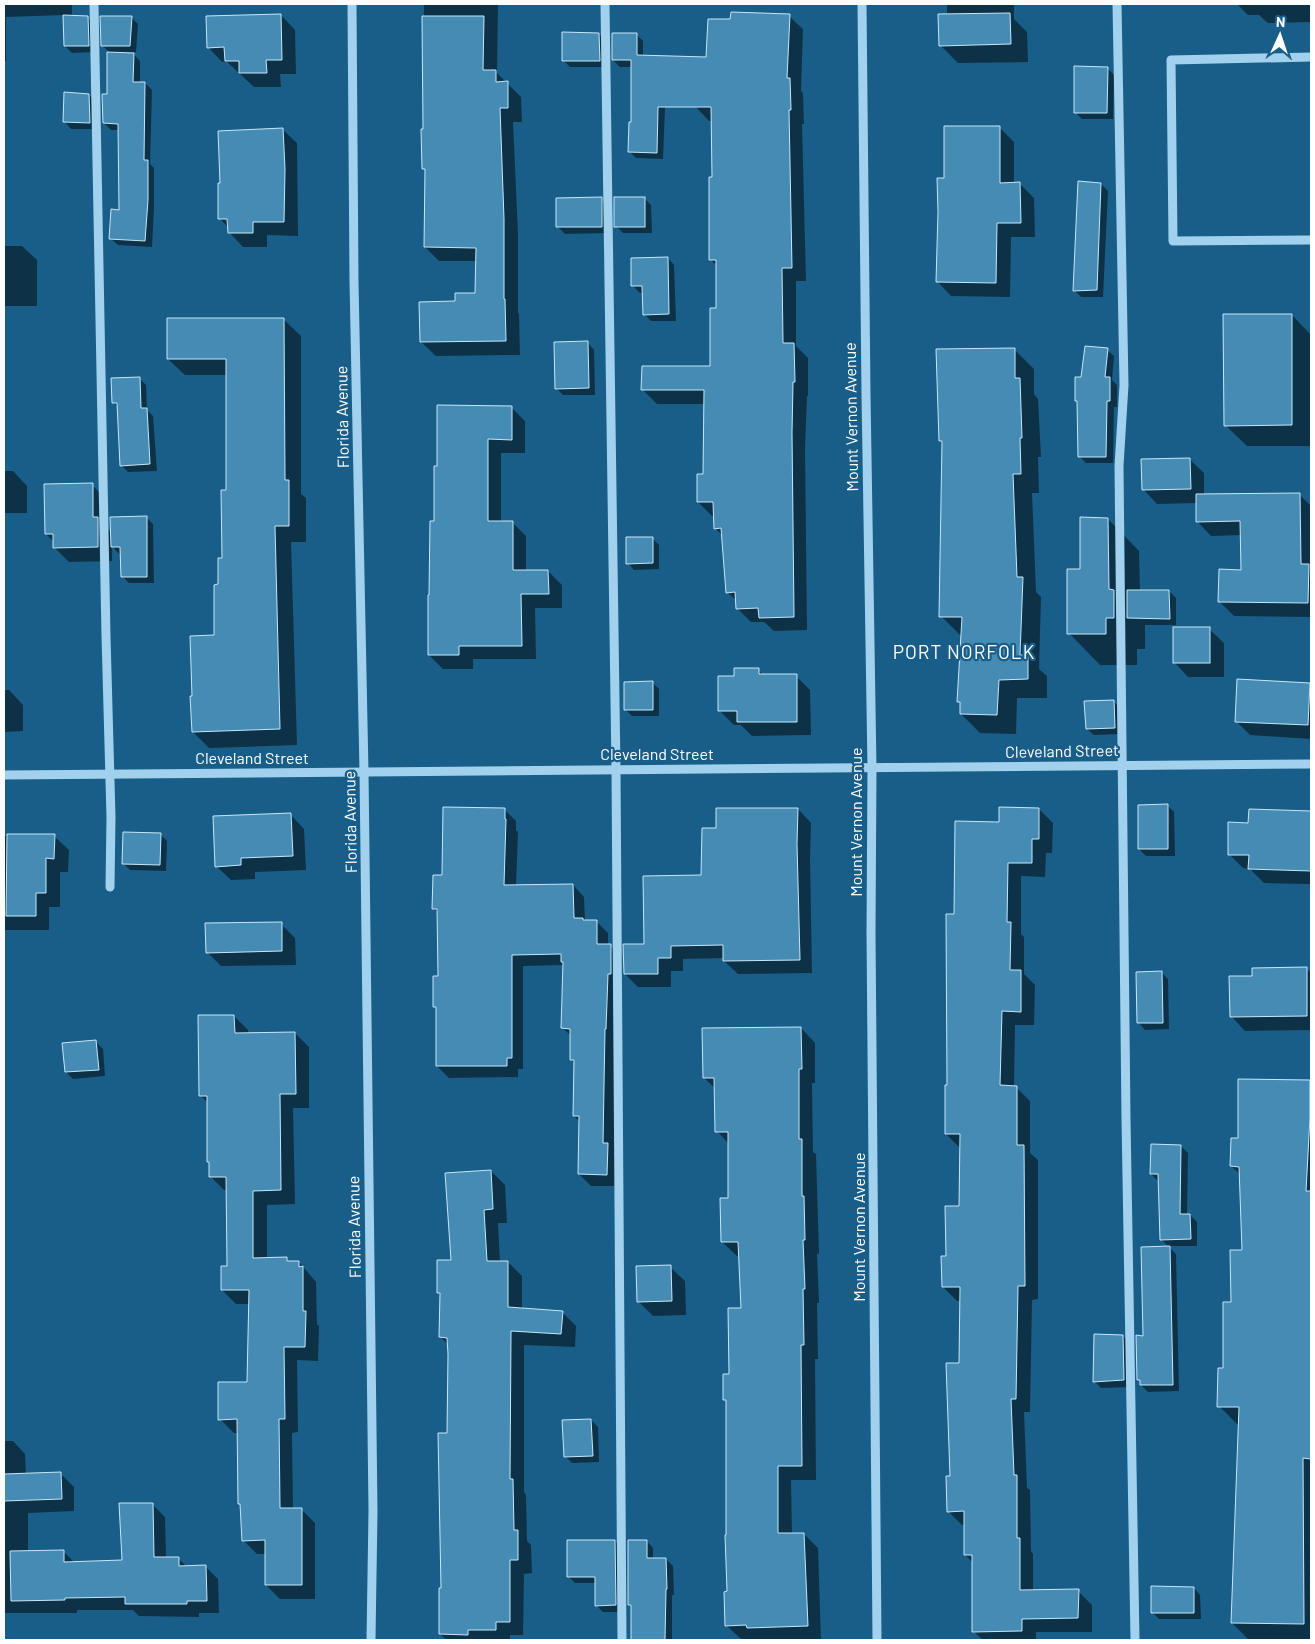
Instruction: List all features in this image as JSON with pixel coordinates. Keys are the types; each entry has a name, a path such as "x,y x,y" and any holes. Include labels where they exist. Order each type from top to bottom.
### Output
{"street":[{"path":"94,4 111,817 110,887"},
{"name":"Florida Avenue","path":"352,4 354,292 364,772 373,1501 371,1640"},
{"path":"605,4 616,770 622,1640"},
{"name":"Mount Vernon Avenue","path":"862,4 872,768 877,1640"},
{"path":"1117,4 1124,385 1120,466 1126,1129 1135,1640"},
{"path":"1311,57 1171,60 1173,241 1311,240"},
{"name":"Cleveland Street","path":"4,775 1311,764"}],"building":[{"path":"731,12 790,14 787,78 790,78 791,110 789,110 792,268 782,268 783,343 794,343 795,382 793,382 792,433 794,617 759,618 758,608 736,609 735,592 726,593 721,528 714,529 713,502 697,502 697,474 703,474 704,390 641,390 642,366 710,366 710,308 716,308 716,260 709,260 709,177 712,177 711,107 658,107 657,153 628,152 629,122 631,122 631,60 612,60 612,33 637,33 637,55 706,57 708,19 730,19"},
{"path":"1010,13 1011,44 939,46 938,14"},
{"path":"281,14 282,60 266,60 267,73 239,73 239,61 225,61 224,47 207,48 206,16"},
{"path":"63,15 88,16 89,46 64,46"},
{"path":"100,16 132,16 130,46 101,46"},
{"path":"422,16 484,16 483,70 496,70 496,82 508,81 508,108 500,108 506,341 420,342 419,302 455,301 455,293 475,293 476,248 424,247 425,169 422,169 421,129 423,129"},
{"path":"562,32 599,33 600,61 562,61"},
{"path":"107,52 134,53 133,82 145,82 144,160 148,160 148,200 145,241 109,239 111,209 119,210 118,124 103,123 102,94 107,94"},
{"path":"1074,66 1108,67 1107,113 1074,113"},
{"path":"64,92 89,94 90,123 63,122"},
{"path":"944,126 1000,126 1000,183 1020,182 1021,223 997,223 996,283 936,282 937,178 944,178"},
{"path":"283,128 285,169 284,222 253,222 253,233 228,233 227,219 218,219 218,183 220,183 218,131"},
{"path":"1078,181 1101,183 1097,290 1073,291"},
{"path":"602,197 602,227 556,227 556,198"},
{"path":"614,197 645,197 645,227 614,227"},
{"path":"668,257 669,314 643,315 642,286 631,286 631,258"},
{"path":"1223,314 1292,314 1292,425 1224,426"},
{"path":"167,318 284,318 285,480 289,480 289,526 275,526 280,729 192,732 190,636 214,635 214,585 218,584 218,558 222,558 221,490 226,490 226,359 167,359"},
{"path":"588,341 589,388 555,389 554,342"},
{"path":"1085,346 1108,348 1105,377 1110,377 1110,401 1107,401 1106,457 1078,457 1075,377 1081,377"},
{"path":"1015,348 1015,378 1020,378 1022,438 1020,438 1021,474 1013,474 1017,577 1023,577 1020,655 1028,655 1028,679 999,680 997,715 960,714 960,702 957,702 962,617 939,617 942,441 939,441 936,349"},
{"path":"140,377 141,408 147,408 150,464 120,466 117,403 112,403 111,378"},
{"path":"437,405 512,406 512,440 488,439 488,521 513,521 513,570 548,570 549,594 521,594 522,646 459,646 459,655 428,655 430,521 434,521 434,466 437,466"},
{"path":"1190,458 1191,489 1142,490 1141,459"},
{"path":"93,483 93,517 98,517 98,547 53,548 53,534 45,534 44,484"},
{"path":"1300,493 1301,564 1309,564 1308,603 1218,602 1219,569 1241,570 1240,521 1196,522 1196,494"},
{"path":"147,516 147,577 121,577 120,547 111,547 110,517"},
{"path":"1080,517 1108,518 1109,589 1114,590 1114,618 1106,618 1106,634 1067,634 1067,569 1080,569"},
{"path":"626,537 653,537 653,563 626,564"},
{"path":"1127,590 1169,590 1170,619 1127,618"},
{"path":"1173,627 1210,627 1210,663 1173,663"},
{"path":"734,668 759,668 759,674 797,674 797,722 737,722 737,711 718,711 718,676 734,676"},
{"path":"1237,679 1310,683 1308,725 1235,722"},
{"path":"653,681 653,710 624,710 624,682"},
{"path":"1114,700 1115,728 1086,729 1084,701"},
{"path":"1168,804 1168,849 1138,849 1138,805"},
{"path":"443,807 505,808 504,885 573,884 574,918 597,920 597,944 611,944 611,974 608,974 605,1029 603,1143 608,1143 607,1175 578,1174 579,1116 573,1116 574,1060 570,1060 570,1029 561,1028 563,962 561,962 561,954 512,955 512,1058 507,1058 507,1066 436,1066 436,1007 433,1007 433,976 438,976 437,909 432,909 433,875 442,875"},
{"path":"999,807 1039,808 1039,839 1032,839 1032,863 1008,863 1007,922 1011,922 1010,970 1021,970 1021,1012 1002,1011 1000,1085 1017,1086 1017,1145 1024,1145 1025,1286 1018,1286 1016,1399 1011,1399 1014,1475 1017,1475 1017,1538 1020,1538 1020,1590 1079,1589 1078,1618 1022,1619 1022,1631 972,1632 972,1555 964,1555 964,1511 947,1512 946,1476 950,1476 946,1363 959,1363 960,1287 942,1287 941,1256 946,1256 945,1206 959,1206 960,1134 945,1134 945,1085 947,1085 946,914 954,914 955,821 999,822"},
{"path":"716,808 798,808 800,960 723,961 723,945 671,946 671,958 658,958 658,974 624,974 623,944 644,944 643,876 701,875 702,828 716,828"},
{"path":"1249,809 1311,811 1311,871 1248,869 1249,855 1228,855 1228,822 1248,823"},
{"path":"291,813 293,856 241,858 241,865 215,867 213,816"},
{"path":"123,832 161,833 160,865 122,864"},
{"path":"7,834 55,834 54,859 46,858 46,893 36,893 36,916 6,916"},
{"path":"282,922 282,951 206,953 205,923"},
{"path":"1307,967 1307,1016 1230,1017 1229,976 1252,976 1252,968"},
{"path":"1162,971 1163,1023 1137,1023 1136,972"},
{"path":"198,1015 234,1015 235,1033 295,1032 296,1094 280,1094 281,1190 253,1191 253,1258 287,1257 287,1261 299,1261 299,1267 303,1266 303,1311 306,1311 305,1347 284,1347 285,1419 279,1419 280,1508 302,1508 302,1585 265,1585 265,1540 242,1541 240,1504 238,1504 237,1419 218,1420 218,1382 247,1382 249,1290 221,1290 221,1266 227,1266 226,1177 209,1177 209,1162 207,1162 207,1096 199,1096"},
{"path":"801,1027 802,1069 799,1069 799,1139 802,1139 802,1196 804,1196 805,1240 803,1240 805,1289 803,1289 804,1345 801,1345 802,1466 778,1466 778,1533 804,1533 808,1626 747,1628 746,1625 725,1626 724,1592 727,1591 725,1535 726,1400 723,1400 723,1374 729,1374 728,1308 741,1308 738,1242 721,1242 720,1198 728,1198 728,1132 715,1132 714,1078 703,1078 702,1028"},
{"path":"96,1040 99,1070 65,1072 62,1043"},
{"path":"1238,1079 1310,1080 1306,1191 1311,1191 1311,1459 1303,1458 1304,1624 1231,1623 1239,1407 1217,1407 1218,1368 1223,1368 1223,1302 1231,1302 1230,1250 1242,1250 1239,1167 1230,1166 1231,1138 1238,1138"},
{"path":"1151,1144 1181,1145 1180,1214 1190,1214 1191,1239 1160,1240 1158,1174 1150,1174"},
{"path":"491,1170 493,1209 484,1210 487,1261 508,1261 508,1307 563,1311 561,1334 511,1331 510,1479 513,1479 514,1530 518,1530 518,1560 510,1560 510,1622 496,1622 496,1630 468,1630 468,1635 439,1634 439,1588 441,1588 438,1433 447,1433 448,1354 447,1338 439,1337 440,1293 437,1293 437,1260 451,1260 445,1173"},
{"path":"1170,1246 1173,1385 1140,1385 1140,1380 1137,1380 1136,1335 1143,1336 1141,1247"},
{"path":"671,1265 672,1301 637,1302 636,1266"},
{"path":"1094,1334 1123,1335 1124,1380 1093,1382"},
{"path":"591,1419 593,1456 564,1457 562,1420"},
{"path":"61,1472 62,1499 4,1501 4,1474"},
{"path":"119,1503 153,1503 154,1557 179,1557 179,1566 206,1565 207,1601 187,1601 187,1604 125,1604 125,1597 11,1601 10,1551 64,1550 64,1562 122,1560"},
{"path":"567,1540 615,1540 616,1605 595,1606 595,1577 567,1577"},
{"path":"628,1540 647,1540 647,1558 666,1558 665,1640 631,1640 631,1605 628,1605"},
{"path":"1151,1586 1194,1587 1194,1613 1151,1613"}],"district":[{"name":"PORT NORFOLK","path":"964,652"}]}
